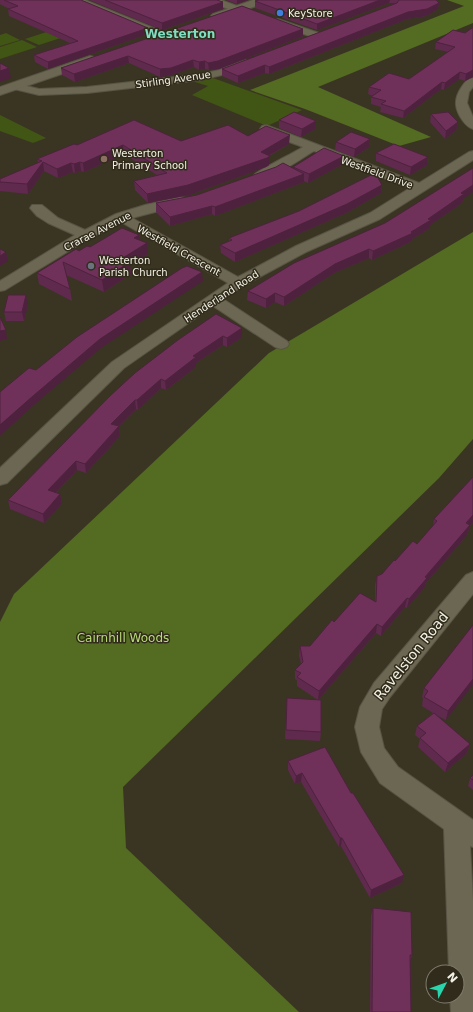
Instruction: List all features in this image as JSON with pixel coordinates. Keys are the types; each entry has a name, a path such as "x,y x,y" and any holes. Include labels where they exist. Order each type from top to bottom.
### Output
{"street":[{"path":"77,0 162,35"},
{"path":"212,0 254,12"},
{"path":"205,20 264,0"},
{"path":"267,17 321,35 304,42"},
{"path":"144,41 176,31"},
{"path":"0,91 98,58"},
{"name":"Stirling Avenue","path":"14,86 39,92 87,90 209,76 254,60"},
{"path":"473,81 461,95 461,105 462,112 473,125"},
{"name":"Westfield Drive","path":"266,129 311,148 421,188"},
{"path":"250,178 272,171 311,148"},
{"name":"Henderland Road","path":"0,479 118,365 213,299 238,283 301,249 375,216 473,155"},
{"name":"Crarae Avenue","path":"0,286 85,235 121,217 150,208 192,199"},
{"path":"37,208 51,220 85,235"},
{"name":"Westfield Crescent","path":"121,217 238,283"},
{"path":"213,299 281,344"},
{"name":"Ravelston Road","path":"465,1012 464,829 389,775 373,752 367,727 371,707 382,690 473,580"}],"green space":[{"path":"447,0 473,0 473,23 318,87 431,137 399,146 305,109 250,90 464,6"},
{"path":"65,26 79,32 39,45 25,39"},
{"path":"6,33 20,40 0,46 0,35"},
{"path":"22,40 37,47 0,59 0,47"},
{"path":"213,78 302,110 267,126 192,95 208,86 195,82"},
{"path":"0,115 46,138 33,143 0,131"},
{"name":"Cairnhill Woods","path":"473,232 473,439 439,478 123,787 126,848 299,1012 0,1012 0,622 14,594 269,353"}],"building":[{"path":"4,0 81,0 148,28 48,62 34,55 78,41 8,9 18,6"},
{"path":"105,0 217,0 223,2 162,23"},
{"path":"380,0 317,24 255,1"},
{"path":"399,0 436,0 439,3 427,9 408,12 269,67 265,65 238,76 222,69 397,3"},
{"path":"242,6 303,29 218,61 208,63 205,61 199,62 193,60 171,68 160,69 128,56 74,74 61,68"},
{"path":"472,28 473,70 466,74 460,72 445,83 442,82 404,111 381,104 386,101 371,97 381,90 369,87 389,73 409,79 455,47 436,42 453,30 465,33"},
{"path":"0,63 9,68 0,71"},
{"path":"294,112 316,121 302,129 279,120"},
{"path":"448,112 458,122 446,131 431,114"},
{"path":"134,120 181,141 228,125 248,136 266,126 290,135 261,152 270,156 267,158 188,185 147,194 134,181 167,173 123,145 83,163 71,163 57,169 43,162 27,184 0,182 0,179 42,161 37,159 74,144 77,145"},
{"path":"351,132 370,139 355,149 336,142"},
{"path":"394,144 428,157 411,167 376,153"},
{"path":"324,148 344,156 309,174 293,167"},
{"path":"283,163 304,174 215,207 212,206 170,217 156,203 197,195 276,167"},
{"path":"473,168 473,185 461,193 464,194 428,219 431,220 411,232 413,233 373,251 369,249 335,264 284,297 275,293 266,299 248,291 294,263 385,223"},
{"path":"375,173 382,185 347,204 235,253 220,245 232,240 229,238 299,211"},
{"path":"122,228 139,235 134,238 147,243 121,259 130,262 102,280 63,262 70,289 37,273 76,249 79,251 87,246 90,247"},
{"path":"0,249 6,252 0,256"},
{"path":"187,266 202,272 100,339 0,425 0,392 29,368 36,370 77,337"},
{"path":"8,295 26,295 22,312 4,312"},
{"path":"216,314 242,328 227,338 223,336 193,356 196,357 165,381 161,379 137,400 135,400 111,424 119,426 85,464 76,461 48,490 60,494 43,514 8,500 110,396 135,373 178,340"},
{"path":"0,317 6,330 0,331"},
{"path":"473,477 473,515 466,523 470,525 425,577 427,578 409,599 407,598 382,627 377,624 319,691 297,677 301,673 295,670 303,662 300,646 310,646 332,620 334,622 360,593 376,602 377,576 382,574 413,541 417,544 437,521 434,519"},
{"path":"473,625 473,679 448,711 424,697 428,691 424,688"},
{"path":"287,698 321,700 321,732 286,730"},
{"path":"434,713 470,744 448,763 420,738 426,733 417,726"},
{"path":"325,747 351,793 353,793 404,875 371,890 342,838 340,838 302,773 296,776 288,761"},
{"path":"373,908 411,912 411,1012 372,1012"}],"place":[{"name":"KeyStore","path":"280,13"},
{"name":"Westerton Primary School","path":"104,159"},
{"name":"Westerton Parish Church","path":"91,266"}],"district":[{"name":"Westerton","path":"180,34"}]}
